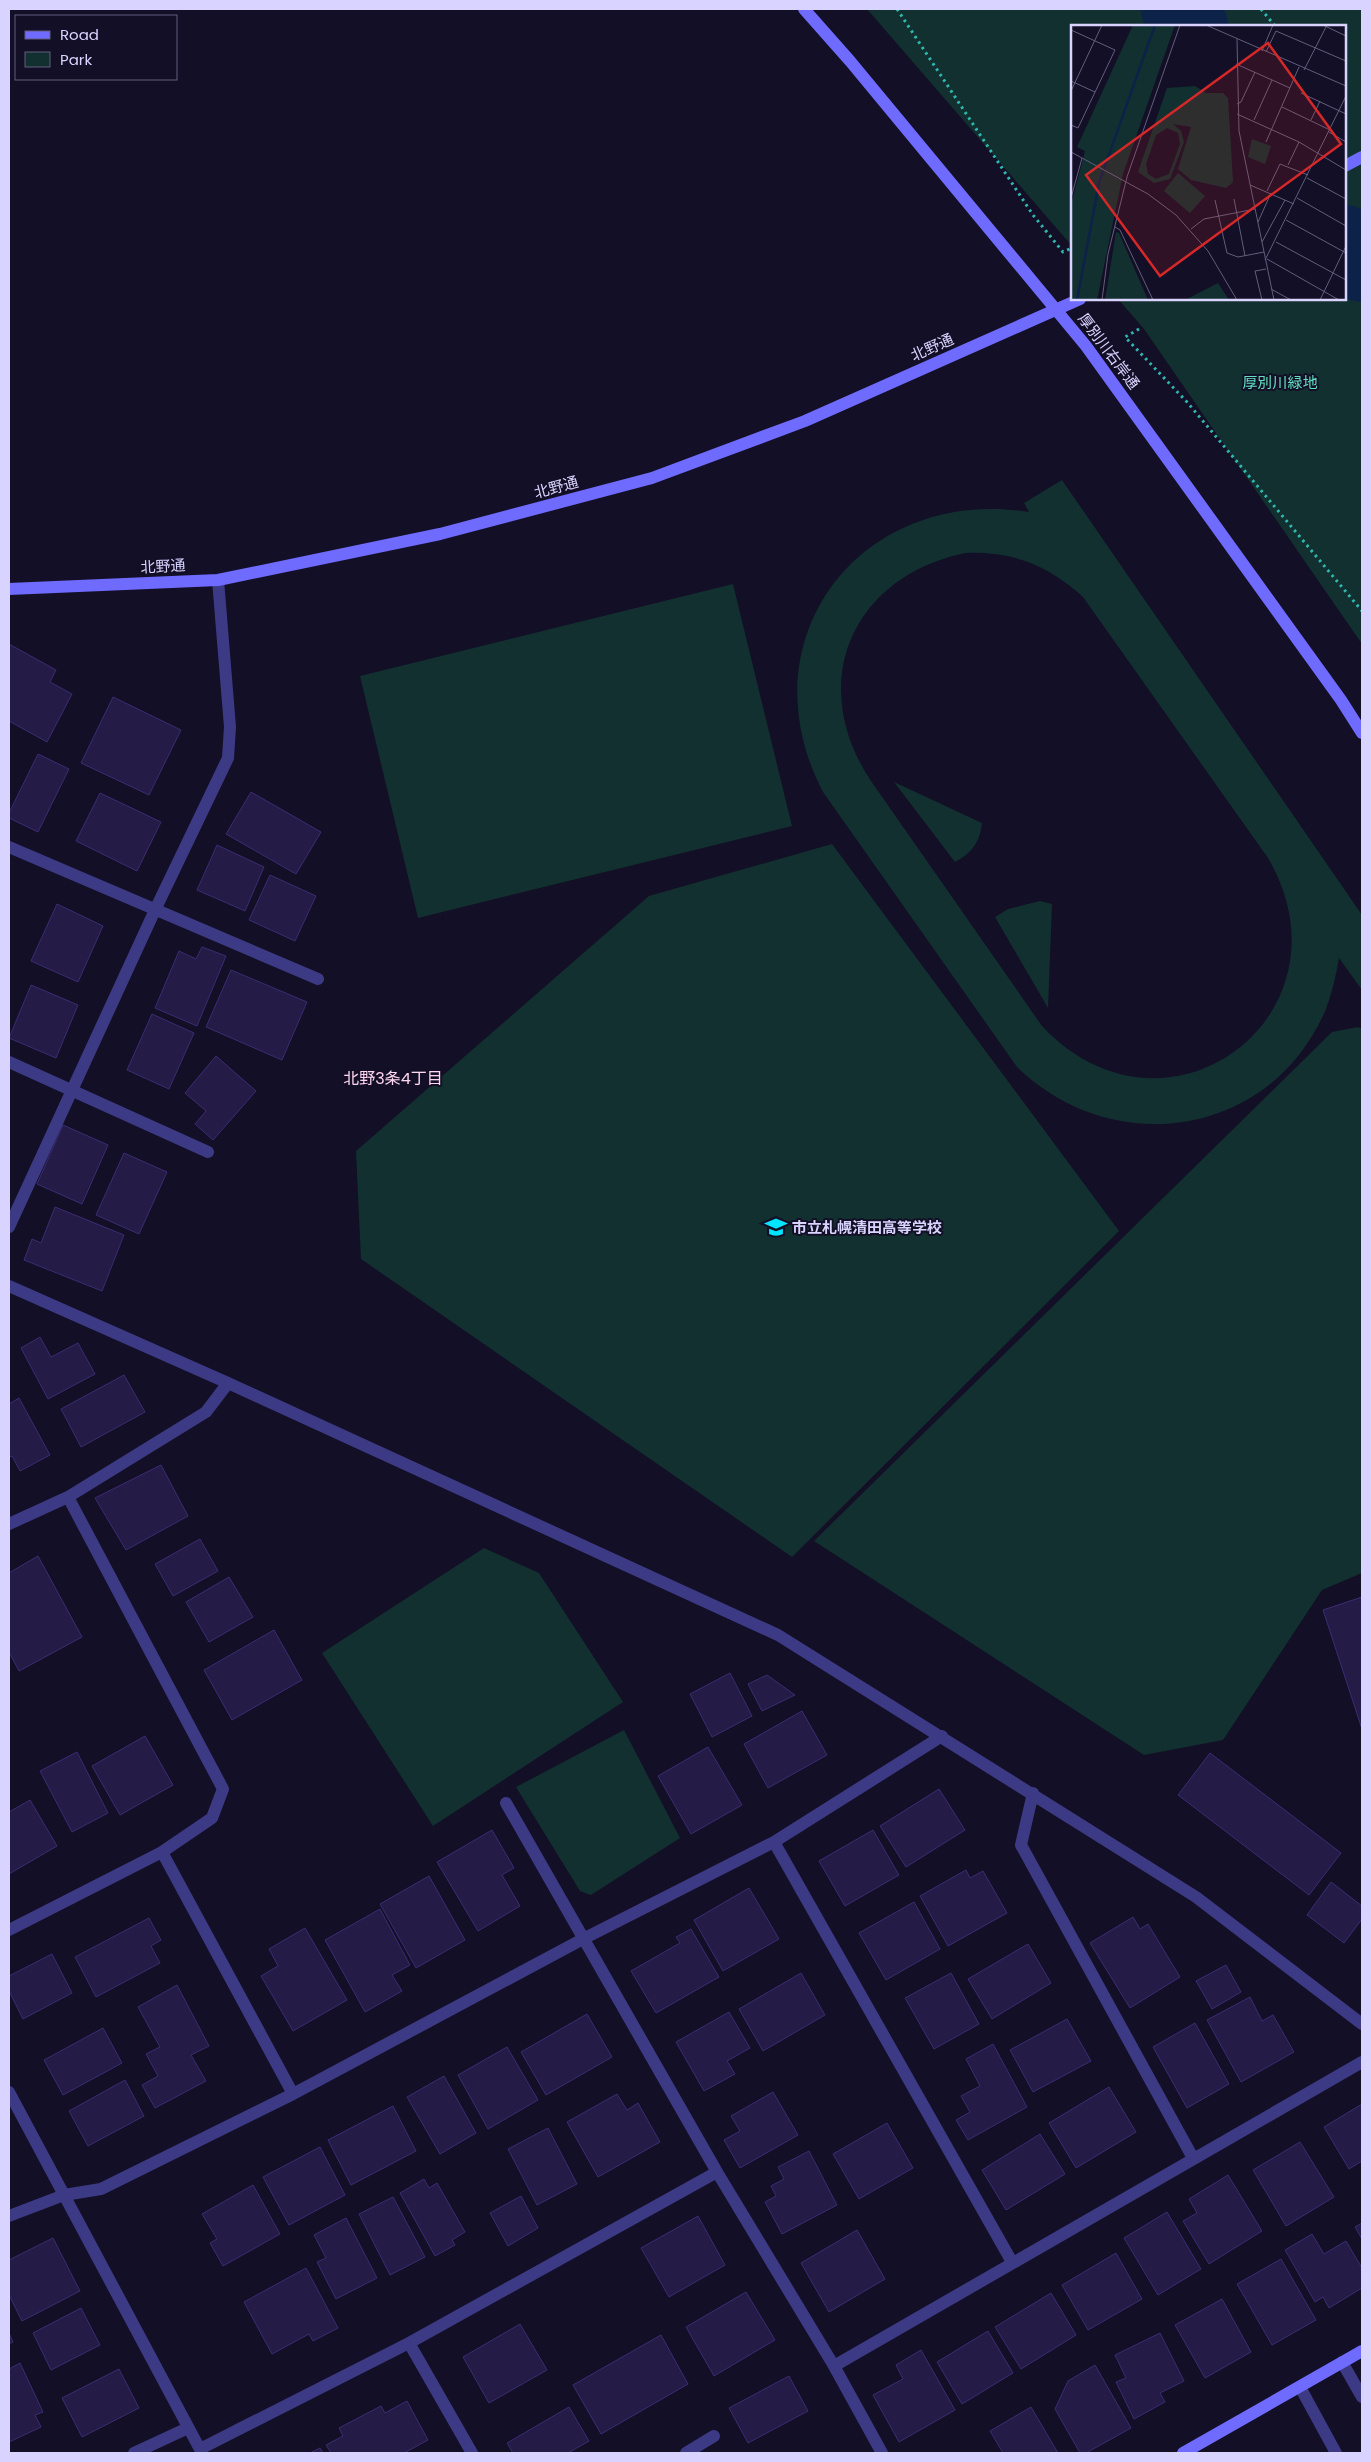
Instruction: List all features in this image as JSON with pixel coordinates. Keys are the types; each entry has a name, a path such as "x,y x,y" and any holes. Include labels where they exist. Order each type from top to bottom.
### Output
{"street":[{"name":"厚別川右岸通","path":"804,9 850,61 1086,346 1341,700 1362,733"},
{"path":"1346,165 1362,157"},
{"name":"北野通","path":"9,589 218,580 440,534 652,478 805,421 1078,300"},
{"path":"9,1227 155,910 228,758 230,727 218,580"},
{"path":"9,847 318,979"},
{"path":"9,1062 208,1152"},
{"path":"9,1286 228,1383 778,1635 1033,1793 1196,1897 1362,2024"},
{"path":"10,1519 68,1497 206,1412 228,1383"},
{"path":"9,1930 162,1852 212,1818 222,1788 68,1497"},
{"path":"9,2216 64,2195 101,2189 293,2094 583,1939 774,1842 942,1736"},
{"path":"1033,1793 1022,1845 1194,2158"},
{"path":"506,1803 717,2172 834,2366 882,2453"},
{"path":"774,1842 1012,2262"},
{"path":"162,1852 293,2094"},
{"path":"834,2366 1362,2062"},
{"path":"9,2092 201,2451 409,2342 717,2172"},
{"path":"409,2342 472,2453"},
{"path":"1183,2453 1362,2351"},
{"path":"1342,2362 1362,2397"},
{"path":"1300,2388 1336,2453"},
{"path":"134,2453 188,2428"},
{"path":"686,2453 714,2436"}],"path":[{"path":"896,9 1033,215 1063,252 1071,248"},
{"path":"1261,9 1274,25"},
{"path":"1139,328 1125,337 1187,402 1362,611"}],"green space":[{"name":"厚別川緑地","path":"867,9 1362,9 1362,644 1144,329 1119,300 1346,300 1346,25 1071,25 1071,245"},
{"path":"1062,480 1362,915 1362,990 1339,958 1334,984 1326,1009 1301,1052 1269,1085 1230,1108 1188,1121 1143,1124 1099,1116 1056,1097 1017,1067 823,792 802,735 798,680 809,629 833,584 869,548 915,523 969,510 1029,512 1024,503","holes":["965,553 982,553 1014,558 1043,568 1083,597 1268,858 1290,915 1289,969 1269,1015 1236,1050 1192,1072 1143,1078 1091,1063 1042,1026 871,781 852,744 842,708 842,673 851,640 868,610 893,585 926,566"]},
{"path":"733,584 792,826 418,918 360,676"},
{"path":"894,782 982,823 977,841 970,851 955,862"},
{"path":"832,844 1119,1231 792,1557 361,1259 356,1151 649,896"},
{"path":"1040,901 1052,904 1048,1008 995,917 1008,909"},
{"path":"1358,1027 1362,1029 1362,1573 1322,1590 1223,1740 1144,1755 814,1541 1332,1032"},
{"path":"484,1548 539,1573 623,1702 433,1826 322,1653"},
{"path":"624,1730 680,1838 591,1895 580,1891 516,1787"}],"building":[{"path":"9,644 56,670 50,682 72,694 47,742 9,721"},
{"path":"113,697 181,730 149,795 81,763"},
{"path":"38,754 69,769 38,832 9,818 9,813"},
{"path":"251,792 321,832 296,874 226,834"},
{"path":"100,793 161,822 137,871 76,841"},
{"path":"217,845 264,867 245,911 197,890"},
{"path":"270,875 316,896 295,941 249,920"},
{"path":"57,904 103,926 78,982 31,961"},
{"path":"202,947 226,956 197,1026 155,1008 179,951 196,959"},
{"path":"231,970 307,1002 282,1060 206,1027"},
{"path":"31,985 78,1005 56,1058 9,1038"},
{"path":"152,1014 194,1033 169,1089 127,1070"},
{"path":"216,1056 256,1091 213,1140 195,1124 206,1111 185,1093"},
{"path":"63,1125 108,1145 82,1204 37,1184"},
{"path":"124,1153 167,1172 139,1234 96,1215"},
{"path":"55,1207 124,1235 102,1291 24,1260 32,1239 41,1243"},
{"path":"40,1337 51,1357 78,1343 95,1374 48,1399 21,1348"},
{"path":"124,1375 145,1412 81,1447 61,1409"},
{"path":"19,1398 50,1455 20,1471 12,1456 9,1457 9,1404"},
{"path":"161,1465 188,1516 126,1550 95,1498"},
{"path":"200,1539 218,1571 173,1596 155,1564"},
{"path":"38,1556 82,1637 19,1671 9,1652 9,1573"},
{"path":"229,1577 253,1617 209,1642 186,1602"},
{"path":"1362,1597 1362,1729 1323,1610"},
{"path":"274,1630 302,1680 232,1720 204,1670"},
{"path":"730,1673 752,1716 712,1737 690,1694"},
{"path":"767,1675 795,1695 762,1711 748,1684"},
{"path":"802,1711 827,1755 768,1788 744,1744"},
{"path":"145,1736 173,1785 120,1815 92,1766"},
{"path":"708,1747 742,1805 691,1834 658,1776"},
{"path":"77,1752 108,1813 72,1832 40,1771"},
{"path":"1210,1753 1341,1853 1309,1895 1178,1795"},
{"path":"939,1789 965,1830 906,1867 880,1826"},
{"path":"30,1800 57,1846 9,1874 9,1812"},
{"path":"492,1830 514,1868 502,1875 520,1906 478,1931 437,1862"},
{"path":"873,1830 899,1875 845,1906 819,1861"},
{"path":"966,1870 970,1878 983,1871 1007,1913 948,1946 920,1896"},
{"path":"429,1876 465,1940 416,1968 380,1904"},
{"path":"1331,1882 1362,1906 1362,1919 1344,1943 1307,1915"},
{"path":"749,1888 779,1939 723,1971 694,1920"},
{"path":"914,1902 940,1949 886,1980 859,1933"},
{"path":"380,1909 410,1965 392,1975 402,1991 365,2012 325,1940"},
{"path":"1133,1917 1140,1929 1148,1924 1180,1977 1130,2008 1090,1943"},
{"path":"149,1918 161,1940 151,1946 160,1963 96,1997 75,1957"},
{"path":"305,1928 347,2000 293,2031 261,1976 278,1966 269,1949"},
{"path":"691,1929 719,1977 656,2013 631,1971 680,1943 676,1937"},
{"path":"1028,1944 1051,1983 992,2019 968,1979"},
{"path":"52,1954 72,1993 23,2019 9,1991 9,1976"},
{"path":"1226,1965 1241,1992 1212,2009 1196,1981"},
{"path":"801,1973 825,2015 763,2051 739,2009"},
{"path":"951,1973 979,2024 934,2049 905,1998"},
{"path":"177,1985 209,2046 191,2055 206,2081 155,2108 142,2085 158,2076 146,2054 160,2047 138,2007"},
{"path":"1250,1997 1262,2021 1273,2015 1294,2052 1241,2082 1207,2020"},
{"path":"729,2012 750,2048 727,2061 735,2074 704,2091 676,2042"},
{"path":"587,2014 612,2057 546,2095 521,2052"},
{"path":"1067,2019 1091,2061 1033,2092 1010,2050"},
{"path":"1195,2023 1229,2084 1187,2108 1153,2047"},
{"path":"103,2028 122,2063 63,2095 44,2060"},
{"path":"993,2044 1027,2107 968,2140 956,2120 970,2112 961,2096 980,2086 966,2059"},
{"path":"507,2047 538,2100 488,2129 458,2075"},
{"path":"444,2076 476,2133 440,2154 407,2097"},
{"path":"125,2080 144,2116 88,2146 69,2111"},
{"path":"1109,2087 1136,2132 1076,2168 1049,2123"},
{"path":"773,2092 798,2135 740,2168 724,2140 740,2131 731,2116"},
{"path":"617,2094 627,2110 638,2103 660,2142 598,2177 567,2122"},
{"path":"1362,2104 1362,2161 1349,2169 1324,2127"},
{"path":"393,2106 416,2151 351,2185 328,2140"},
{"path":"887,2123 913,2168 859,2199 833,2154"},
{"path":"548,2128 577,2184 537,2205 508,2149"},
{"path":"1040,2134 1065,2174 1006,2210 982,2170"},
{"path":"1300,2142 1334,2197 1286,2226 1253,2170"},
{"path":"320,2147 345,2195 289,2225 263,2177"},
{"path":"809,2151 837,2205 782,2234 765,2202 776,2196 771,2186 784,2179 778,2167"},
{"path":"1228,2175 1262,2231 1209,2264 1183,2221 1197,2213 1189,2199"},
{"path":"424,2179 429,2188 437,2183 465,2232 452,2240 455,2245 435,2256 400,2193"},
{"path":"253,2185 280,2234 223,2266 210,2243 217,2239 202,2214"},
{"path":"521,2196 538,2228 508,2246 490,2213"},
{"path":"393,2197 425,2257 390,2275 359,2214"},
{"path":"1167,2212 1201,2269 1158,2295 1124,2238"},
{"path":"698,2216 725,2265 669,2297 641,2248"},
{"path":"346,2218 377,2278 336,2299 317,2262 326,2258 314,2235"},
{"path":"1362,2223 1362,2239 1355,2227"},
{"path":"857,2230 885,2279 829,2312 801,2263"},
{"path":"1312,2234 1324,2254 1346,2241 1362,2268 1362,2288 1329,2308 1323,2297 1315,2302 1285,2250"},
{"path":"53,2238 80,2291 22,2321 9,2295 9,2260"},
{"path":"1116,2253 1142,2299 1088,2330 1062,2285"},
{"path":"1281,2259 1316,2320 1272,2345 1237,2284"},
{"path":"306,2268 338,2328 313,2341 309,2334 272,2354 244,2302"},
{"path":"746,2292 775,2340 714,2376 686,2327"},
{"path":"1051,2293 1076,2335 1021,2369 995,2327"},
{"path":"1222,2299 1251,2352 1205,2378 1175,2325"},
{"path":"81,2308 100,2345 51,2370 33,2333"},
{"path":"520,2324 547,2370 489,2403 463,2357"},
{"path":"988,2331 1013,2373 962,2404 937,2362"},
{"path":"9,2333 13,2342 9,2344"},
{"path":"1160,2333 1184,2381 1160,2393 1165,2402 1134,2419 1116,2382 1126,2378 1115,2355"},
{"path":"661,2335 688,2384 601,2434 573,2385"},
{"path":"921,2350 955,2410 899,2442 873,2395 903,2379 896,2365"},
{"path":"20,2363 43,2412 35,2415 41,2427 9,2442 9,2369"},
{"path":"1095,2365 1131,2428 1086,2453 1080,2453 1055,2409 1068,2381"},
{"path":"119,2369 139,2408 82,2437 62,2398"},
{"path":"789,2376 808,2411 748,2443 729,2408"},
{"path":"407,2401 428,2440 404,2453 331,2453 326,2445 343,2436 339,2428 381,2406 385,2413"},
{"path":"569,2407 589,2441 568,2453 513,2453 507,2443"},
{"path":"1031,2407 1058,2453 1003,2453 990,2431"},
{"path":"320,2448 323,2453 310,2453"}],"waterway":[{"path":"1177,9 1191,25"},
{"path":"1188,22 1204,9"},
{"path":"1346,242 1362,266"}],"place":[{"name":"市立札幌清田高等学校","path":"776,1227"}],"district":[{"name":"北野3条4丁目","path":"393,1078"}]}
